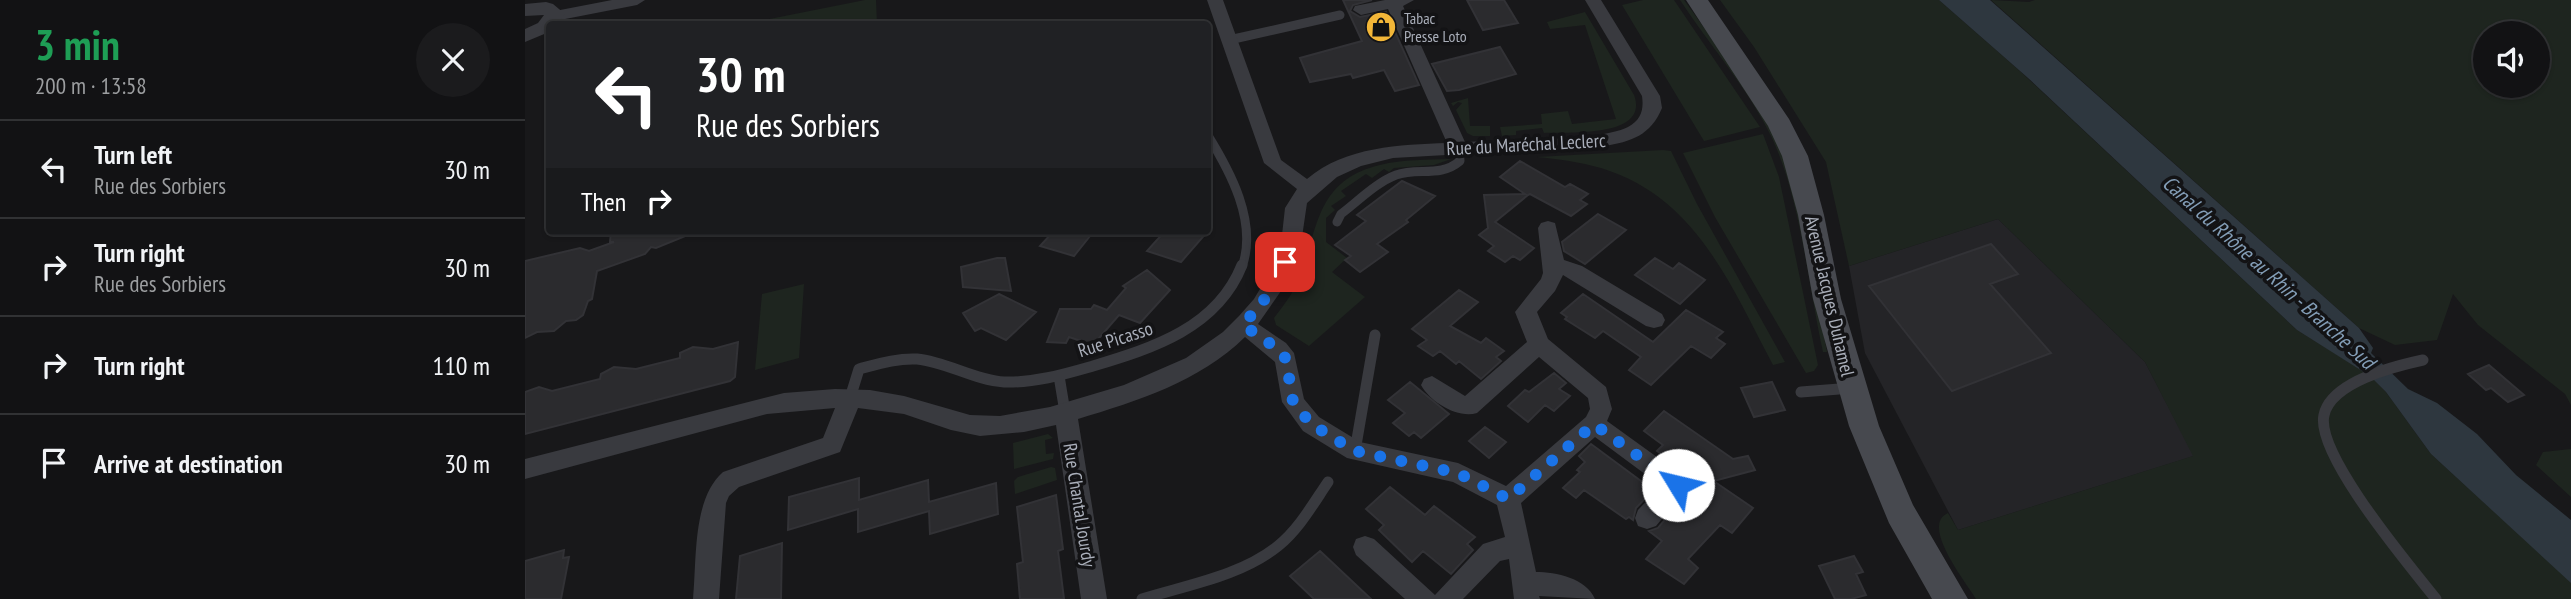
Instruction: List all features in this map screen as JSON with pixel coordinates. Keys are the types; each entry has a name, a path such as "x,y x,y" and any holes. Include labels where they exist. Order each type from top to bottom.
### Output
{"main road":[{"name":"Avenue Jacques Duhamel","path":"1697,0 1768,106 1795,156 1851,388 1878,465 1894,501 1951,599"}],"street":[{"path":"550,21 555,16 637,0"},
{"path":"525,469 767,405 799,400 850,398 902,405 980,426 1013,425 1065,412 1174,375 1219,348 1268,295 1291,243 1295,207 1310,187 1290,178 1273,163 1216,0"},
{"name":"Rue du Maréchal Leclerc","path":"1310,187 1338,168 1371,156 1604,140 1624,136 1643,127 1653,108 1651,96 1593,0"},
{"path":"1361,10 1400,1 1459,148"},
{"path":"529,6 549,8 555,16"},
{"path":"525,36 546,26"},
{"path":"1508,499 1594,424 1601,409 1598,394 1539,344 1526,312 1533,299 1551,283 1554,265 1548,228"},
{"path":"1554,265 1575,271 1654,320"},
{"path":"1243,325 1278,349 1286,359 1293,402 1311,424 1355,451 1458,473 1508,499 1527,592 1549,583 1572,591 1582,599"},
{"path":"1432,385 1456,403 1469,406 1539,344"},
{"path":"706,599 713,503 720,489 741,474 832,445 850,398"},
{"name":"Rue Chantal Jourdy","path":"1065,412 1094,599"},
{"path":"1594,424 1678,485 1647,518"},
{"path":"1446,599 1492,552 1519,545"},
{"path":"1365,547 1424,599"}],"lane":[{"path":"1229,40 1340,15"},
{"name":"Rue Picasso","path":"850,398 859,369 896,359 921,360 995,382 1059,376 1134,355 1179,335 1210,314 1232,287 1246,254 1247,225 1217,147 1211,139"},
{"path":"1337,222 1341,214 1393,176 1401,173 1442,171 1455,166 1460,160 1459,148"},
{"path":"1355,451 1375,335"},
{"path":"2423,360 2400,364 2343,388 2324,414 2326,438 2346,476 2435,599"},
{"path":"1059,376 1065,412"},
{"path":"1801,392 1851,388"},
{"path":"1142,599 1223,572 1277,547 1304,518 1328,482"}],"shaded area":[{"path":"865,0 876,0 877,21 760,21"},
{"path":"1643,0 1674,0 1760,127 1704,141 1622,5"},
{"path":"1680,0 1684,0 1742,80 1778,143 1794,186 1827,352 1823,352 1797,215 1772,138 1740,84"},
{"path":"1720,0 1939,0 2021,72 2297,330 2370,375 2386,392 2431,454 2571,582 2571,599 1976,599 1947,554 1942,541 1939,529 1941,519 1948,513 1958,530 2193,456 2145,362 1998,219 1849,266 1826,162 1754,47"},
{"path":"1991,0 2571,0 2571,405 2565,394 2478,325 2453,294 2437,340 2395,345 2359,328"},
{"path":"1585,12 1634,95 1636,109 1630,119 1619,126 1604,130 1544,133 1542,128 1516,131 1516,135 1502,136 1500,127 1542,124 1541,114 1568,111 1572,124 1616,119 1585,25 1550,29 1547,22"},
{"path":"1468,98 1470,126 1490,126 1490,136 1473,136 1467,133 1456,110 1462,103 1458,102 1453,106 1451,103"},
{"path":"1763,134 1779,177 1818,365 1814,371 1806,373 1715,217 1683,153"},
{"path":"1671,151 1697,204 1785,362 1773,365 1707,247 1686,222 1662,200 1634,181 1601,168 1537,157"},
{"path":"1451,159 1434,165 1394,168 1389,172 1384,169 1372,178 1366,174 1341,191 1346,196 1331,206 1335,210 1326,218 1326,242 1347,258 1332,272 1365,297 1309,346 1276,325 1274,318 1298,281 1322,210 1342,183 1358,172 1389,163"},
{"path":"1998,219 2145,362 2194,456 1958,530 1865,353 1849,266"},
{"path":"804,284 799,358 755,370 762,294"},
{"path":"1048,434 1053,438 1045,440 1046,454 1054,453 1053,459 1014,469 1013,443"},
{"path":"2571,449 2571,497 2536,465 2543,452"},
{"path":"1055,468 1057,480 1015,494 1014,481 1018,477"}],"water":[{"name":"Canal du Rhône au Rhin - Branche Sud","path":"1939,0 1990,0 2359,328 2373,348 2371,353 2408,389 2437,403 2477,434 2516,475 2571,520 2571,583 2431,454 2386,392 2370,376 2297,330 2028,78"}],"building":[{"path":"1343,0 1372,0 1353,5 1350,11 1360,17 1386,12 1419,85 1395,91 1384,70 1353,78 1351,74 1310,82 1300,58 1362,41"},
{"path":"1467,0 1504,0 1518,23 1483,30"},
{"path":"1500,47 1516,74 1459,90 1447,91 1432,64"},
{"path":"1520,161 1565,187 1570,184 1588,194 1580,200 1587,204 1571,216 1528,195 1495,222 1534,248 1520,260 1513,256 1505,262 1488,251 1494,246 1479,235 1488,228 1484,195 1525,194 1500,177"},
{"path":"1402,181 1435,196 1406,220 1408,222 1377,244 1388,252 1360,272 1345,260 1351,256 1335,245 1366,221 1357,215"},
{"path":"1598,214 1626,230 1585,264 1564,251 1562,242"},
{"path":"611,235 688,235 656,248 651,247 645,254 597,271 592,299 588,301 583,315 576,320 566,321 554,331 537,332 525,338 525,261 580,248 589,251 614,242 610,242"},
{"path":"1050,235 1091,235 1074,256 1040,246"},
{"path":"1161,235 1205,235 1181,262 1147,251"},
{"path":"1991,244 2018,274 1990,284 2051,353 1952,391 1869,286"},
{"path":"1005,258 1011,291 963,287 961,267"},
{"path":"1655,258 1673,269 1679,263 1705,280 1680,304 1635,275"},
{"path":"1147,270 1170,290 1140,323 1119,315 1093,345 1069,337 1066,343 1047,342 1060,309 1091,309 1094,305 1107,310 1126,288 1123,286"},
{"path":"1459,290 1478,302 1450,326 1481,343 1486,338 1504,351 1496,357 1501,361 1481,379 1459,361 1456,364 1440,351 1433,356 1418,346 1427,340 1412,329"},
{"path":"999,294 1036,312 1006,340 981,328 975,331 963,313"},
{"path":"1583,294 1653,342 1686,310 1723,332 1716,338 1725,344 1711,358 1691,346 1651,385 1629,370 1641,357 1603,331 1595,338 1565,319 1567,317 1561,313"},
{"path":"738,342 735,377 730,381 525,434 525,392 539,387 552,391 600,379 601,374 614,367 636,369 680,358 680,353 693,347 713,349"},
{"path":"2489,365 2524,395 2508,402 2491,388 2486,390 2468,374"},
{"path":"1554,373 1566,383 1559,389 1570,396 1554,411 1545,405 1528,422 1508,406 1525,390 1529,392"},
{"path":"1410,382 1449,414 1421,438 1414,432 1409,436 1393,423 1405,413 1388,400"},
{"path":"1772,382 1785,410 1754,417 1741,388"},
{"path":"1664,411 1733,459 1748,456 1755,470 1714,481 1682,458 1676,465 1657,451 1663,445 1644,431"},
{"path":"1485,427 1506,442 1489,458 1469,441"},
{"path":"1591,444 1653,490 1636,508 1633,520 1629,517 1626,519 1584,490 1576,498 1563,488 1580,472 1577,470 1585,462 1579,456"},
{"path":"859,478 859,500 928,480 929,502 996,483 998,514 930,534 929,511 858,532 858,509 788,530 789,497"},
{"path":"1715,482 1753,508 1732,533 1720,525 1688,559 1698,568 1684,584 1646,559 1662,541 1649,531 1658,528 1668,516 1677,522"},
{"path":"1390,487 1425,515 1434,506 1475,537 1467,544 1473,550 1451,574 1423,551 1412,562 1379,530 1384,525 1366,509"},
{"path":"1056,495 1063,549 1058,551 1064,599 1020,599 1017,564 1023,562 1017,507"},
{"path":"782,543 781,599 736,599 740,556"},
{"path":"564,550 563,558 569,557 561,599 525,599 525,561"},
{"path":"1320,551 1371,599 1314,599 1290,576"},
{"path":"1854,556 1863,572 1856,574 1866,595 1835,599 1819,566"}],"place":[{"name":"Tabac Presse Loto","path":"1381,27"}],"route":[{"path":"1285,262 1268,295 1243,325 1268,340 1286,359 1293,402 1311,424 1355,451 1458,473 1508,499 1594,424 1678,485"}]}
